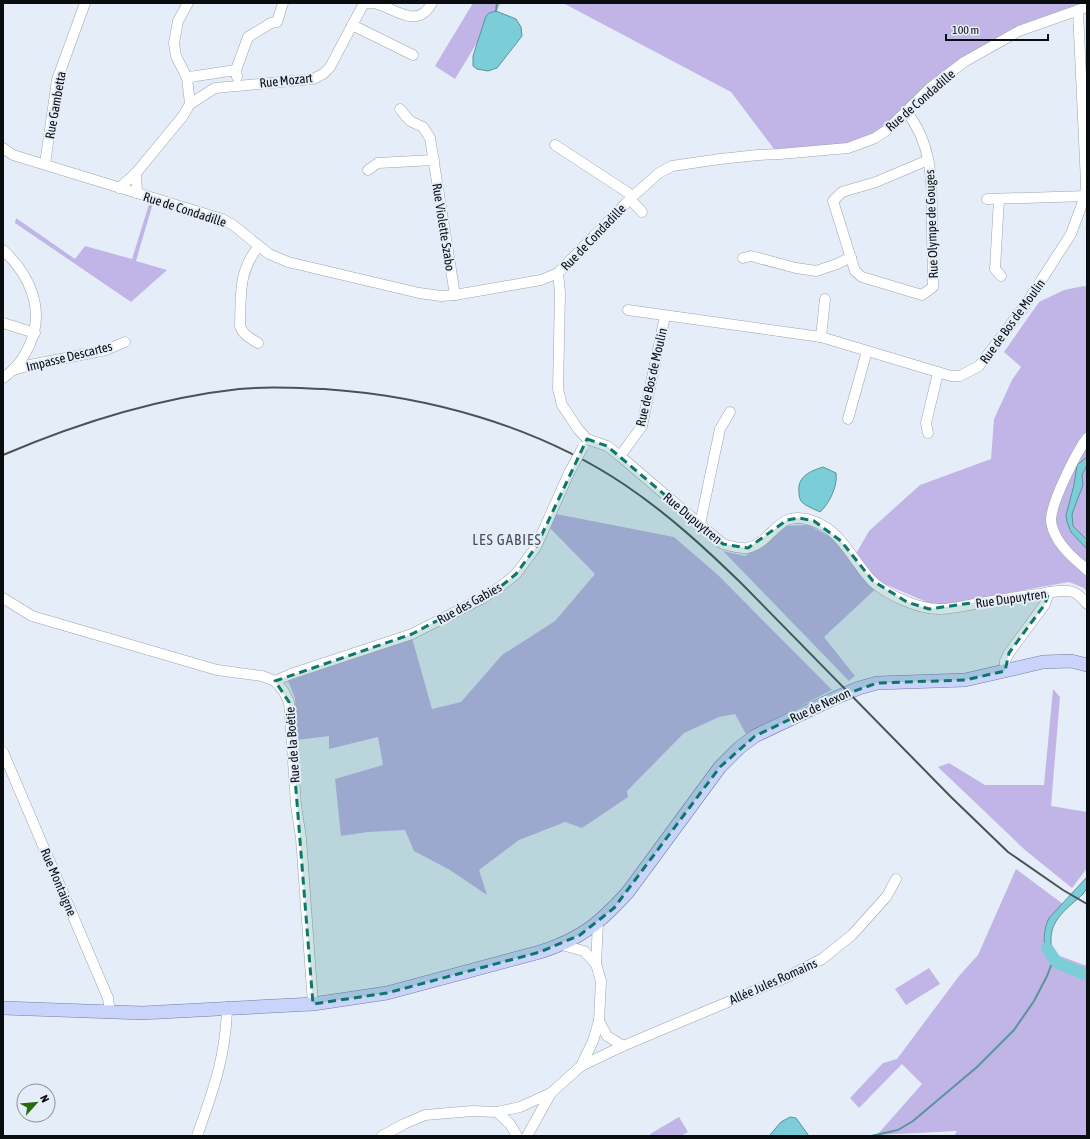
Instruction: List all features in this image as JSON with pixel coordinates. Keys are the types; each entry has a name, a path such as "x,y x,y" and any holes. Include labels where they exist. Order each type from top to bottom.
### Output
{"main road":[{"name":"Rue de Nexon","path":"3,1008 142,1013 227,1007 313,1004 386,994 540,952 562,945 580,935 598,923 614,908 628,892 720,768 738,748 755,736 835,698 859,688 877,683 965,680 1043,662 1071,661 1087,665"}],"street":[{"name":"Rue Gambetta","path":"45,164 57,80 85,3"},
{"path":"119,188 136,174 183,116 190,104 187,78 176,56 174,43 178,20 188,3"},
{"path":"238,85 236,70 248,37 261,30 271,22 277,22 283,3"},
{"path":"364,3 374,3 406,17 416,16 425,12 432,3"},
{"name":"Rue Mozart","path":"190,104 215,88 313,79 323,74 330,67 364,3"},
{"name":"Rue de Condadille","path":"3,148 13,154 222,219 233,225 269,254 288,262 419,293 441,296 455,295 541,280 558,273 631,198 660,173 672,166 758,155 848,148 874,138 887,130 930,88 947,74 993,45 1033,26 1082,9"},
{"name":"Rue de Bos de Moulin","path":"628,310 821,337 951,376 960,376 979,366 1024,307 1071,234 1086,196 1082,9"},
{"path":"352,24 413,55"},
{"path":"187,78 236,70"},
{"name":"Rue Violette Szabo","path":"400,109 410,120 423,127 430,138 455,295"},
{"name":"Rue Olympe de Gouges","path":"906,112 916,123 927,153 932,178 933,288 922,295 862,276 855,271 833,200 842,192 876,182 928,160"},
{"path":"555,145 631,198 642,212"},
{"path":"368,170 378,163 434,160"},
{"path":"136,174 137,193"},
{"path":"987,199 1086,196"},
{"path":"999,199 995,268 1001,276"},
{"path":"258,343 245,336 240,326 241,286 243,272 259,246"},
{"path":"3,250 14,260 29,283 36,308 35,333 26,354 14,370 3,378"},
{"path":"743,258 751,256 796,268 816,271 837,264 851,257"},
{"name":"Rue Dupuytren","path":"558,273 560,293 558,389 562,405 585,443 607,446 723,544 737,548 748,548 760,541 787,520 798,518 814,521 830,530 841,541 872,581 907,602 929,609 942,609 1013,597 1066,591 1074,593 1082,598 1087,604"},
{"path":"821,337 825,299"},
{"name":"Rue de Bos de Moulin","path":"620,456 642,426 665,316"},
{"path":"3,323 35,333"},
{"name":"Impasse Descartes","path":"14,370 30,365 106,350 125,342"},
{"path":"848,419 867,351"},
{"path":"928,433 926,423 938,373"},
{"path":"700,524 720,428 730,412"},
{"path":"1087,438 1080,447 1057,499 1051,520 1055,534 1059,540 1087,570"},
{"name":"Rue des Gabies","path":"275,682 291,674 412,634 484,598 500,587 516,574 536,547 569,472 585,443"},
{"path":"1005,671 1005,661 1009,653 1045,604 1049,592"},
{"path":"3,598 32,616 217,670 262,676 275,682"},
{"name":"Rue de la Boétie","path":"275,682 284,692 289,702 296,805 302,838 313,1004"},
{"name":"Rue Montaigne","path":"3,752 108,998 110,1013"},
{"name":"Allée Jules Romains","path":"581,1066 622,1046 785,978 822,959 852,935 887,896 896,879"},
{"path":"382,1136 425,1115 473,1111 497,1112 520,1107 551,1093 581,1066 593,1041 600,1021 601,981 596,964 598,923"},
{"path":"580,935 584,951 596,964"},
{"path":"562,945 584,951"},
{"path":"197,1136 217,1079 225,1046 227,1007"},
{"path":"600,1021 608,1036 622,1046"},
{"path":"527,1136 551,1093"},
{"path":"497,1112 510,1124 517,1136"}],"highlighted area":[{"path":"587,439 607,446 723,544 748,548 787,520 799,518 814,521 841,541 873,581 907,602 929,609 1049,592 1045,604 1009,653 1005,671 965,680 877,683 835,698 755,736 720,767 614,908 580,935 540,952 387,993 313,1004 289,702 275,681 412,634 500,587 516,574 536,547"}],"shaded area":[{"path":"473,3 501,3 455,79 435,66"},
{"path":"563,3 1082,3 1020,25 960,61 884,128 851,144 774,149 731,92"},
{"path":"150,201 153,203 136,261 167,270 131,302 15,223 16,218 75,259 85,246 132,259"},
{"path":"1084,286 1087,287 1087,592 1084,588 1069,582 936,606 882,583 824,637 855,676 849,681 723,551 745,556 777,535 786,526 809,525 857,552 869,531 920,485 991,459 994,419 1012,380 1021,367 1004,352 1039,302 1064,290"},
{"path":"556,514 674,537 718,575 832,690 746,734 735,714 719,717 684,733 627,791 628,797 582,828 565,822 519,840 479,870 487,895 450,870 414,851 405,830 368,832 341,836 335,779 383,765 378,737 329,749 329,736 297,740 295,698 288,681 412,638 432,709 461,702 502,655 555,621 595,574 549,527"},
{"path":"1053,689 1060,697 1051,806 1087,812 1087,868 1072,888 1025,850 938,767 949,763 985,785 1044,785"},
{"path":"1016,869 1063,904 1049,927 1052,953 1087,966 1087,1136 954,1136 957,1131 877,1135 922,1084 902,1064 859,1108 850,1098 883,1063 897,1059 959,976 978,955"},
{"path":"929,968 940,984 906,1005 895,989"},
{"path":"679,1117 688,1132 681,1136 651,1136 650,1134"}],"water":[{"path":"496,11 516,19 521,27 522,36 497,68 488,71 477,69 473,66 473,56 486,16 489,13"},
{"path":"1087,457 1087,465 1082,475 1083,485 1072,514 1073,526 1087,540 1087,549 1071,532 1066,515 1074,485 1077,465"},
{"path":"823,467 836,473 836,483 827,504 820,512 807,506 801,501 799,496 799,486 800,482 806,475"},
{"path":"1087,877 1087,888 1083,894 1061,914 1053,926 1051,941 1055,956 1087,970 1087,976 1062,965 1050,957 1045,948 1044,938 1049,918"},
{"path":"790,1117 796,1118 809,1136 769,1136 781,1122"}],"waterway":[{"path":"496,11 497,3"},
{"path":"1047,948 1057,963 1087,975"},
{"path":"871,1136 898,1130 913,1121 977,1067 1014,1030 1034,1001 1047,976 1054,958"}],"railway":[{"path":"3,455 60,432 119,413 149,405 209,393 250,388 324,389 403,399 442,407 481,418 556,446 591,464 625,485 641,496 700,545 742,584 951,797 1008,852 1063,890 1087,904"}],"district":[{"name":"LES GABIES","path":"507,540"}]}
